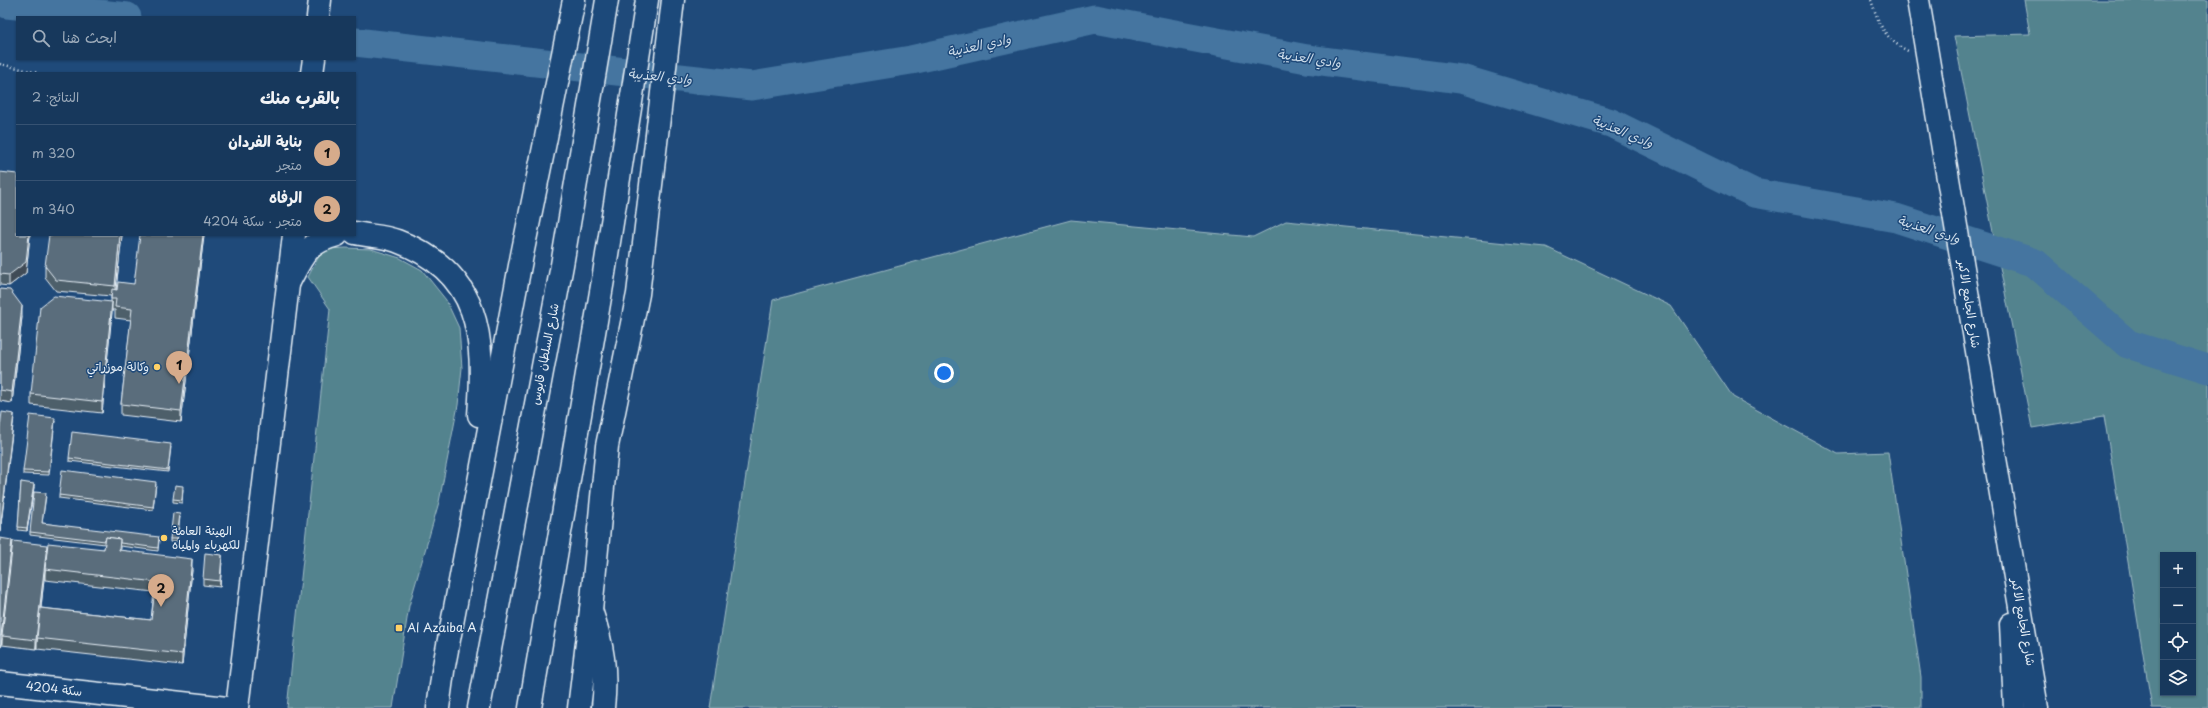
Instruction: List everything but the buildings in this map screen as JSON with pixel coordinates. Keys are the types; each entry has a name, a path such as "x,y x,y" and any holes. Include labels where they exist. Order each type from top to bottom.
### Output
{"main road":[{"path":"318,16 320,0"},
{"path":"438,708 443,671 522,256 574,0"},
{"name":"شارع السلطان قابوس","path":"479,708 562,265 607,0"},
{"path":"530,708 603,280 648,0"},
{"path":"579,708 591,610 607,446 638,294 673,0"},
{"name":"شارع الجامع الاكبر","path":"1918,0 2037,708"},
{"path":"312,72 314,60"},
{"path":"356,233 396,241 441,264 462,288 473,312 480,339 482,375 470,530"},
{"path":"237,708 294,236"},
{"path":"289,282 302,256 320,240 334,236"},
{"name":"شارع الجامع الاكبر","path":"2008,537 2015,708"},
{"path":"591,610 602,641 605,686 603,708"},
{"path":"432,708 443,671"},
{"name":"سكة 4204","path":"0,683 227,708"}],"path":[{"path":"1872,0 1886,35 1895,45 1928,62"},
{"path":"0,64 35,72"}],"green space":[{"path":"2024,0 2208,0 2208,708 2152,708 2104,416 2032,428 1954,36 2030,34"},
{"path":"1071,220 1253,237 1286,221 1546,247 1671,306 1733,397 1838,454 1888,452 1921,677 1921,708 710,708 773,300"},
{"path":"327,249 371,249 400,258 422,270 446,300 459,328 462,368 458,405 439,502 409,606 393,708 287,708 330,309 308,277 318,258"}],"waterway":[{"name":"وادي العذيبة","path":"0,0 7,4 118,16"},
{"name":"وادي العذيبة","path":"356,42 752,86 911,60 1095,19 1307,59 1461,79 1611,123 1754,193 1896,218 2035,263 2128,344 2208,369"}],"place":[{"name":"وكالة موزراتي","path":"157,367"},
{"name":"بناية الفردان","path":"179,384"},
{"name":"الهيئة العامة للكهرباء والمياه","path":"164,538"},
{"name":"الرفاه","path":"161,607"},
{"name":"Al Azaiba A","path":"399,628"}]}
